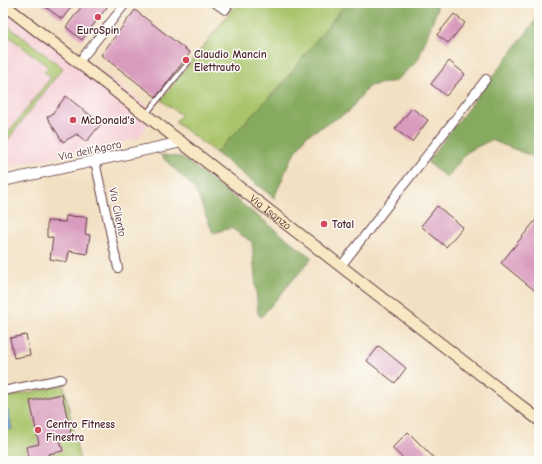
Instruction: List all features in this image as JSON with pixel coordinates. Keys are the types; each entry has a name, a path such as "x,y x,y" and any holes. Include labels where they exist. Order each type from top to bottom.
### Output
{"main road":[{"name":"Via Isonzo","path":"3,4 80,62 539,420"}],"street":[{"path":"80,62 126,3"},
{"path":"215,3 225,10 230,3"},
{"path":"341,266 486,79"},
{"name":"Via dell'Agora","path":"3,181 182,142"},
{"name":"Via Cilento","path":"96,161 118,268"},
{"path":"3,391 61,379"}],"lane":[{"path":"146,114 188,63"}],"shaded area":[{"path":"3,3 13,3 153,111 144,131 137,139 3,168"}],"green space":[{"path":"237,3 346,3 283,83 216,153 175,122 181,115 161,100"},
{"path":"346,3 436,3 437,10 418,60 396,81 369,86 348,112 306,136 290,161 274,198 216,153 283,83"},
{"path":"539,16 539,159 491,140 467,152 447,178 427,162"},
{"path":"3,22 63,68 3,146 3,139 51,77 44,72 48,67 3,32"},
{"path":"160,155 181,157 312,258 261,317 258,314 252,242 231,228 213,233 195,189"},
{"name":"Centro Fitness Finestra","path":"64,385 80,461 3,461 3,398"}],"water":[{"path":"8,410 12,429 3,430 3,411"}],"building":[{"path":"40,3 69,3 72,6 62,19"},
{"path":"78,3 110,3 82,40 66,27 82,6"},
{"path":"135,10 190,53 156,97 101,55"},
{"path":"454,14 465,23 448,43 437,35"},
{"path":"449,61 465,74 446,96 431,84"},
{"name":"McDonald's","path":"66,96 101,124 86,142 77,134 63,142 47,117 52,114"},
{"path":"412,108 428,120 412,142 395,129"},
{"path":"437,206 463,227 446,247 421,226"},
{"path":"66,216 87,217 85,234 90,235 87,254 69,251 67,262 50,259 53,238 47,237 47,221 65,222"},
{"path":"539,216 539,294 501,263"},
{"path":"3,234 5,234 7,249 3,250"},
{"path":"26,335 30,355 14,358 10,338"},
{"path":"379,346 406,368 395,383 367,361"},
{"path":"62,394 72,438 60,440 63,451 48,454 50,461 29,461 26,447 39,444 30,401"},
{"path":"408,432 436,460 435,461 406,461 392,448"}],"place":[{"name":"EuroSpin","path":"98,17"},
{"name":"Claudio Mancin Elettrauto","path":"186,60"},
{"name":"McDonald's","path":"73,120"},
{"name":"Total","path":"324,224"},
{"name":"Centro Fitness Finestra","path":"38,430"}]}
